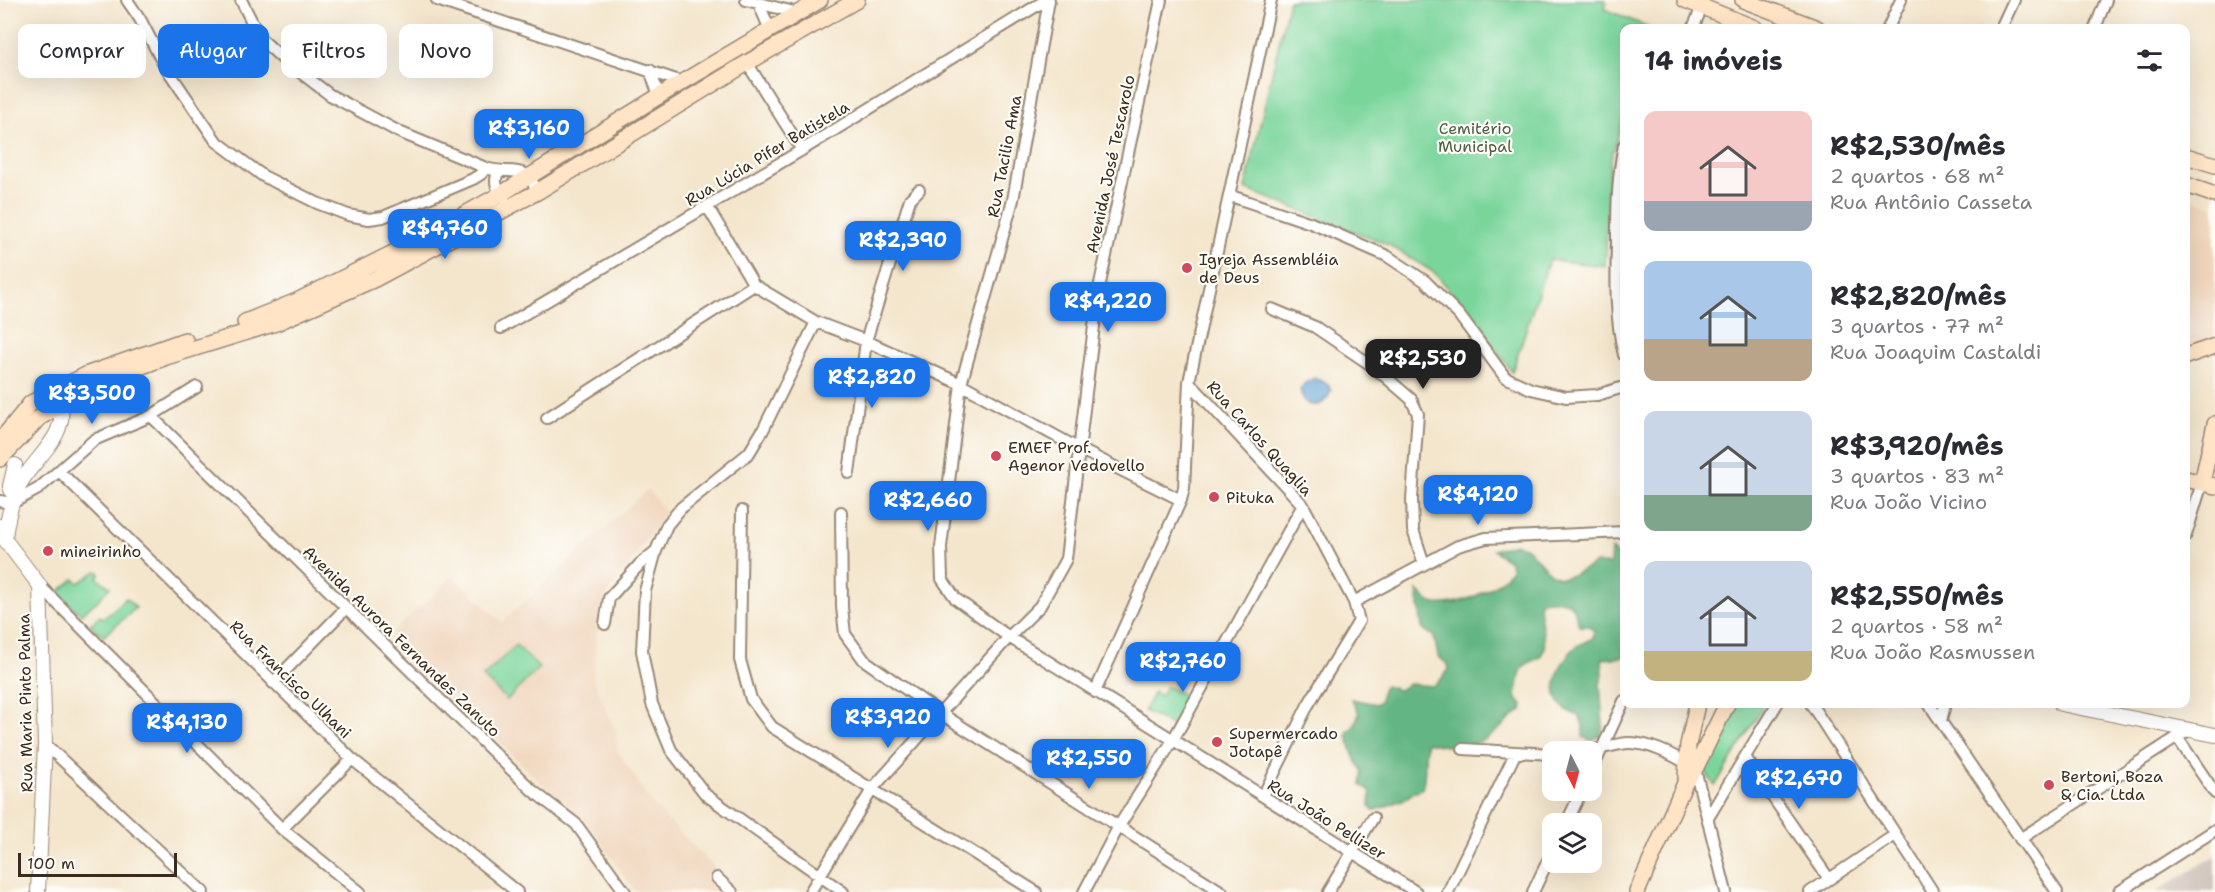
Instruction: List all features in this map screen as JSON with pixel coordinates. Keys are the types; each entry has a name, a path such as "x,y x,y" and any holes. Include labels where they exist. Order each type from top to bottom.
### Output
{"main road":[{"path":"0,441 31,404 88,374 150,351 259,318 297,302 415,242 501,194 658,96 820,0"},
{"path":"0,459 39,418 100,382 166,357 276,323 375,279 537,192 747,63 857,0"},
{"path":"1685,0 1745,24"},
{"path":"1743,0 1806,24"},
{"path":"2190,157 2215,165"},
{"path":"2190,186 2215,195"},
{"path":"2190,355 2215,346"},
{"path":"45,396 60,404"},
{"path":"2190,480 2208,484 2215,424"},
{"path":"1691,767 1688,745 1696,708"},
{"path":"1637,892 1691,767 1725,708"}],"street":[{"path":"127,0 179,87 216,141 263,176 317,203 348,215 369,219 383,217 473,179 486,168"},
{"path":"241,0 260,38 284,60 330,95 399,132 486,168 498,172 510,169 521,171 528,176 537,192"},
{"path":"437,0 458,4 682,82"},
{"path":"746,0 798,13"},
{"name":"Rua Lúcia Pifer Batistela","path":"501,328 802,150 1048,0"},
{"name":"Rua Tacilio Ama","path":"1009,637 956,599 942,579 940,547 960,384 1013,200 1048,0"},
{"name":"Avenida José Tescarolo","path":"810,892 873,788 940,712 1040,606 1066,559 1081,450 1098,293 1161,0"},
{"name":"Rua Carlos Quaglia","path":"1263,796 1308,705 1359,621 1354,602 1303,505 1189,382 1231,196 1271,0"},
{"path":"1890,24 1901,0"},
{"path":"2003,24 2014,0"},
{"path":"2097,24 2106,0"},
{"path":"759,4 770,30"},
{"path":"1695,24 1702,7"},
{"path":"747,63 802,150"},
{"path":"650,70 658,96"},
{"path":"498,172 495,178 501,194 510,206"},
{"path":"1620,172 1617,192 1616,287 1620,338"},
{"path":"849,473 866,341 910,199 919,190"},
{"path":"1231,196 1311,223 1397,262 1425,281 1459,315 1505,377 1531,389 1566,397 1597,395 1620,388"},
{"path":"707,206 754,285 816,322 866,341 960,384 1081,450 1181,500"},
{"path":"547,418 754,285"},
{"path":"1272,309 1315,327 1374,367 1411,399 1418,414 1412,500 1413,530 1424,564"},
{"path":"816,322 763,430 749,453 681,508 667,525 656,551 645,591 642,651 651,705 671,750 706,795 843,892"},
{"path":"1095,692 1181,500 1184,488 1189,382"},
{"path":"8,500 38,489 94,440 151,416 197,387"},
{"path":"8,500 53,439 64,416 60,404"},
{"name":"Avenida Aurora Fernandes Zanuto","path":"151,416 533,791 576,824 625,892"},
{"path":"5,540 8,500 15,465"},
{"name":"Rua Francisco Ulhani","path":"59,471 352,759 517,892"},
{"path":"2190,525 2208,484"},
{"path":"1084,892 1119,826 1173,740 1303,505"},
{"path":"742,511 740,660 751,699 772,727 873,788 1036,892"},
{"path":"841,512 842,608 845,633 864,660 940,712 1222,892"},
{"path":"0,526 5,540 40,586 282,829 360,892"},
{"path":"1354,602 1458,546 1486,538 1620,532"},
{"path":"605,624 609,598 639,564 656,551"},
{"name":"Rua Maria Pinto Palma","path":"40,586 45,744 40,891"},
{"path":"273,683 346,608"},
{"name":"Rua João Pellizer","path":"1009,637 1416,892"},
{"path":"1602,748 1621,708"},
{"path":"1708,818 1775,708"},
{"path":"1814,708 1933,892"},
{"path":"1932,708 2057,892"},
{"path":"1941,721 1944,708"},
{"path":"2082,708 2215,735"},
{"path":"2020,839 2190,729"},
{"path":"2177,737 2215,793"},
{"path":"1602,750 1622,743 1644,743 1691,767 1708,818 1726,892"},
{"path":"45,744 202,892"},
{"path":"1463,749 1542,753"},
{"path":"1448,892 1516,752"},
{"path":"1745,757 1829,879"},
{"path":"282,829 352,759"},
{"path":"1328,892 1373,818"},
{"path":"2119,892 2215,830"},
{"path":"1810,892 1895,835"},
{"path":"1533,892 1542,873"},
{"path":"717,878 732,892"}],"shaded area":[{"path":"2190,198 2215,206 2215,338 2190,349"},
{"path":"648,489 666,513 605,597 598,620 593,678 616,732 617,750 653,805 717,870 710,877 725,892 636,892 590,828 558,800 391,634 453,576 502,622"},
{"path":"2215,856 2215,892 2156,892"}],"green space":[{"name":"Cemitério Municipal","path":"1289,0 1606,0 1605,9 1641,24 1620,24 1620,130 1610,161 1605,266 1549,260 1512,372 1467,310 1435,273 1389,245 1245,189"},
{"path":"1516,544 1527,548 1550,573 1560,578 1573,575 1596,563 1610,565 1611,549 1620,558 1620,657 1602,659 1603,674 1600,684 1603,726 1600,736 1591,741 1583,737 1582,721 1563,707 1555,688 1558,672 1566,658 1580,644 1593,638 1594,631 1589,626 1579,626 1575,611 1568,603 1557,600 1541,601 1539,606 1545,648 1540,657 1525,665 1521,671 1516,696 1523,706 1522,710 1492,735 1477,743 1452,746 1427,742 1422,789 1405,799 1373,811 1370,806 1371,792 1361,785 1362,772 1347,736 1359,713 1351,699 1377,704 1385,686 1399,690 1409,684 1434,686 1449,670 1446,663 1438,656 1434,637 1422,628 1417,590 1428,601 1436,604 1467,599 1487,590 1504,577 1511,570 1510,561 1493,550"},
{"path":"96,571 100,573 97,578 110,587 81,614 57,593 74,579 79,583"},
{"path":"126,598 136,608 104,636 90,625 99,616 104,618"},
{"path":"516,645 539,668 507,700 483,677"},
{"path":"1166,686 1190,698 1175,727 1144,711 1154,692 1161,696"},
{"path":"1733,708 1763,708 1715,786 1703,768"}],"water":[{"path":"1314,378 1328,384 1331,391 1328,398 1319,405 1305,401 1300,389"}],"place":[{"name":"Igreja Assembléia de Deus","path":"1187,268"},
{"name":"EMEF Prof. Agenor Vedovello","path":"996,456"},
{"name":"Pituka","path":"1214,497"},
{"name":"mineirinho","path":"48,551"},
{"name":"Supermercado Jotapê","path":"1217,742"},
{"name":"Bertoni, Boza & Cia. Ltda","path":"2049,785"}]}
